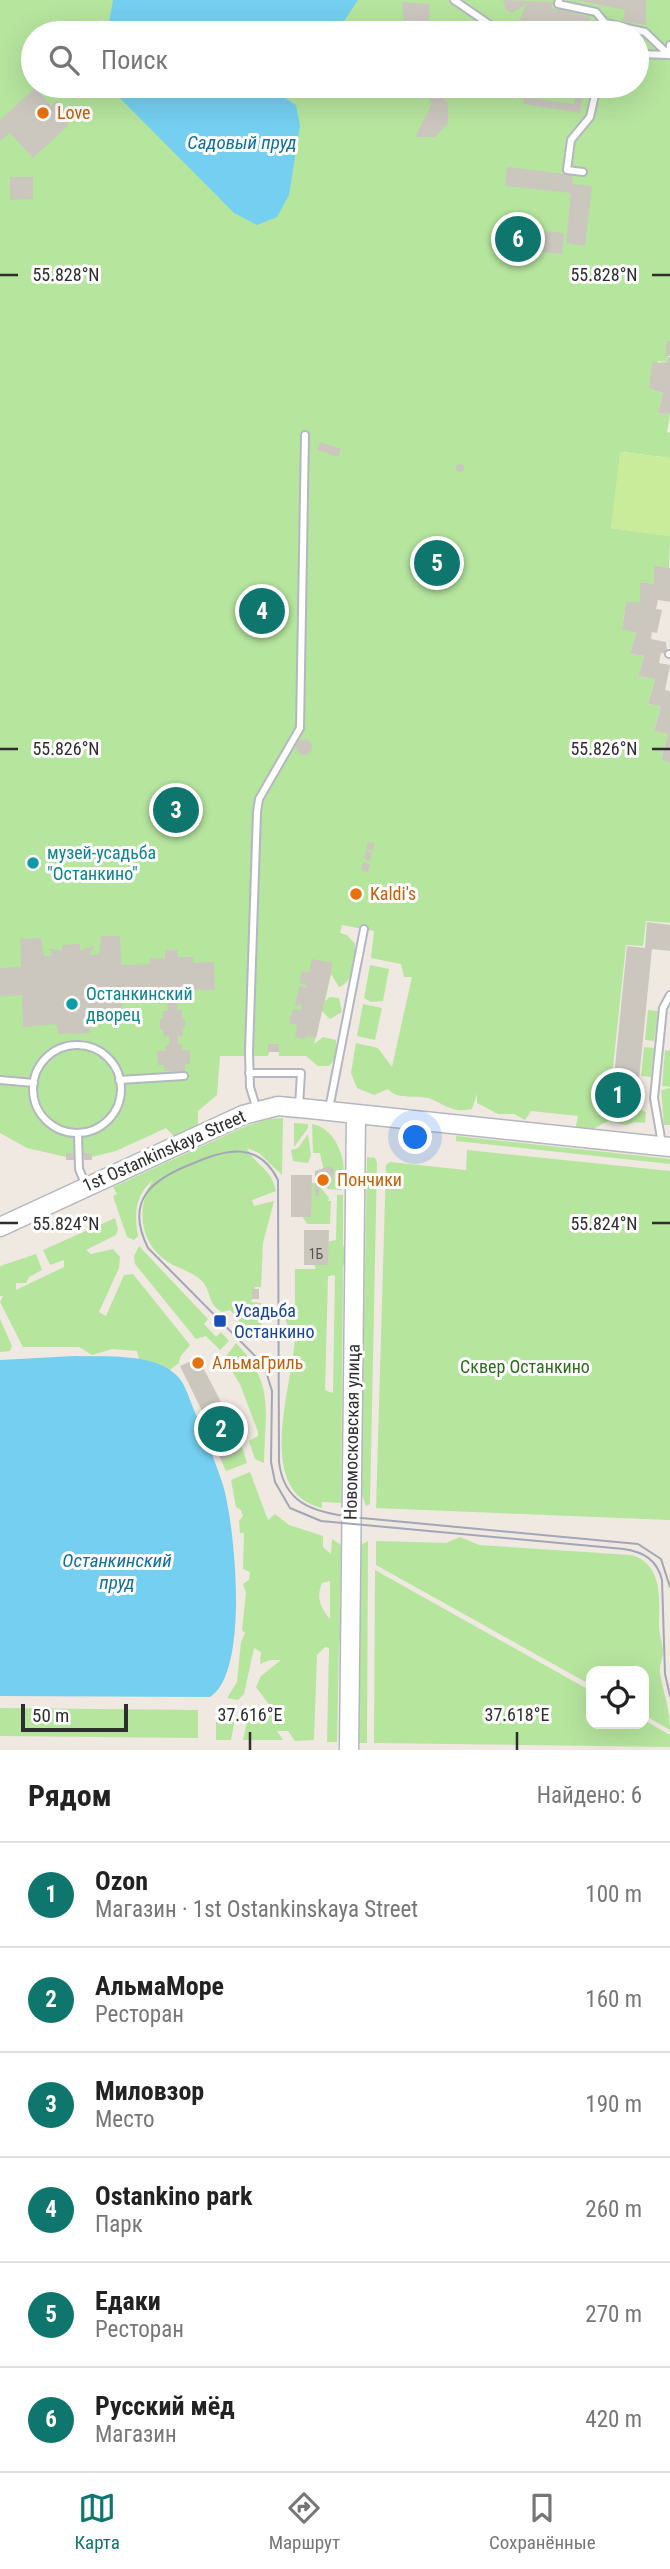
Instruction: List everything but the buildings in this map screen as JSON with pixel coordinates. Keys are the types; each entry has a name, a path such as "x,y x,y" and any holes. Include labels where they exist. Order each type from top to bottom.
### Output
{"street":[{"name":"1st Ostankinskaya Street","path":"0,1227 257,1110 299,1108 666,1147"},
{"name":"Новомосковская улица","path":"349,1750 356,1114"}],"lane":[{"path":"454,0 485,21"},
{"path":"559,0 558,4 596,12 603,21"},
{"path":"649,36 670,55"},
{"path":"670,45 670,55"},
{"path":"649,54 670,55"},
{"path":"583,172 568,170 570,143 574,133 590,117 594,98"},
{"path":"257,1110 249,1073 258,803 300,728 305,435"},
{"path":"328,1111 364,929"},
{"path":"666,1147 654,1098 663,1008 670,995"},
{"path":"74,1046 94,1049 106,1057 119,1080 119,1100 110,1118 93,1130 78,1133 59,1129 43,1117 34,1099 34,1083 40,1066 49,1056 74,1046"},
{"path":"249,1073 301,1073 299,1108"},
{"path":"119,1080 184,1076"},
{"path":"0,1080 34,1083"},
{"path":"78,1133 79,1169 87,1186"}],"green space":[{"path":"0,0 670,0 670,341 667,341 668,362 658,361 649,389 663,393 658,413 670,414 667,432 670,433 670,458 623,452 611,528 670,536 669,568 655,565 654,584 640,582 640,602 626,603 622,628 636,633 630,654 644,656 638,676 655,679 648,704 661,706 654,731 668,734 661,758 670,763 670,923 646,921 643,946 626,945 610,1095 612,1099 632,1102 634,1107 646,1112 645,1123 634,1122 626,1125 608,1121 586,1133 575,1130 578,1116 531,1111 525,1120 514,1114 498,1114 477,1103 477,1094 472,1109 460,1110 426,1097 397,1095 388,1089 374,1095 357,1088 351,1073 356,1043 378,1048 392,1067 412,977 404,977 401,964 371,958 374,931 342,925 340,933 347,935 355,944 353,969 348,980 339,987 331,974 325,1001 330,997 339,998 342,1012 330,1019 322,1011 314,1044 323,1037 336,1040 337,1057 329,1066 318,1066 306,1056 279,1056 279,1052 269,1052 268,1056 254,1056 254,1052 245,1052 244,1056 220,1056 217,1095 198,1111 198,1127 177,1139 166,1128 116,1151 92,1157 91,1160 74,1157 74,1160 66,1160 66,1157 27,1148 0,1133"},
{"path":"620,452 670,458 670,536 611,528"},
{"path":"370,965 389,969 383,1001 371,1002 364,998"},
{"path":"363,1004 382,1008 375,1040 357,1036"},
{"path":"648,1010 658,1011 654,1041 645,1040"},
{"path":"644,1047 654,1048 651,1077 641,1076"},
{"path":"665,1050 670,1051 670,1087 662,1086"},
{"path":"670,1088 670,1125 664,1125 661,1090"},
{"path":"283,1118 282,1175 259,1153 247,1148 267,1172 276,1191 252,1200 254,1206 274,1201 263,1243 261,1287 255,1287 251,1302 261,1303 262,1334 253,1337 230,1310 222,1312 217,1309 202,1281 168,1262 151,1246 146,1236 142,1214 147,1191 153,1180 142,1192 137,1205 138,1236 134,1240 127,1237 113,1196 117,1194 113,1187 246,1126"},
{"path":"294,1123 308,1124 308,1128 294,1147"},
{"path":"312,1124 329,1133 340,1151 344,1171 341,1190 328,1189 320,1153 313,1153"},
{"path":"308,1134 311,1155 308,1163 293,1161 291,1150 298,1148"},
{"path":"456,1136 670,1159 670,1164 456,1141"},
{"name":"Сквер Останкино","path":"467,1150 670,1171 670,1520 376,1508 386,1165 390,1162 466,1170"},
{"path":"367,1157 375,1158 377,1162 370,1504 366,1506 361,1492"},
{"path":"311,1183 317,1183 329,1198 328,1201 331,1201 330,1224 307,1224 299,1211"},
{"path":"337,1195 343,1195 343,1245 347,1254 343,1267 341,1503 322,1502 322,1508 301,1498 288,1481 282,1459 282,1434 295,1336 290,1335 284,1314 295,1304 295,1269 316,1269 314,1264 326,1242 336,1240","holes":["335,1275 333,1392 325,1390 328,1276"]},
{"path":"115,1218 118,1229 116,1235 86,1250 91,1254 113,1249 120,1257 119,1268 99,1312 106,1316 124,1275 133,1274 190,1345 180,1357 179,1363 167,1372 139,1360 137,1351 112,1349 92,1355 79,1347 23,1347 0,1302 3,1296 0,1296 0,1266 36,1254 42,1270 29,1277 26,1283 16,1283 16,1290 64,1267 64,1260 50,1265 43,1250"},
{"path":"139,1246 208,1319 204,1324 216,1337 221,1332 229,1341 220,1350 206,1336 196,1339 135,1264 134,1256"},
{"path":"0,1319 12,1346 10,1351 0,1352"},
{"path":"236,1343 257,1371 262,1385 266,1413 264,1463 255,1459 249,1441 258,1436 258,1432 240,1384 224,1359"},
{"path":"241,1444 247,1463 226,1471 221,1460 240,1452 238,1446"},
{"path":"250,1472 268,1520 275,1514 289,1525 323,1536 323,1547 331,1554 332,1539 341,1545 340,1623 343,1633 339,1645 337,1742 327,1742 329,1648 325,1647 317,1655 314,1740 295,1741 288,1731 277,1731 283,1740 243,1740 250,1708 259,1709 266,1717 276,1714 256,1687 261,1676 281,1660 260,1664 261,1652 254,1648 244,1694 238,1700 227,1698 237,1682 241,1642 245,1633 242,1630 246,1593 243,1584 249,1580 250,1572 243,1569 244,1533 240,1533 239,1521 243,1516 241,1510 236,1507 231,1480","holes":["330,1581 330,1619 319,1598 322,1583"]},
{"path":"460,1537 479,1545 631,1555 642,1560 654,1575 659,1595 659,1629 663,1652 660,1673 670,1730 649,1718 649,1666 586,1666 586,1682 376,1565 376,1541 446,1543"},
{"path":"368,1541 367,1743 359,1743 361,1545"},
{"path":"375,1570 586,1688 586,1729 649,1729 649,1723 670,1735 670,1747 374,1743"},
{"path":"219,1707 237,1709 231,1740 216,1740 216,1710"},
{"path":"0,1708 198,1710 198,1738 0,1736"}],"water":[{"path":"113,0 358,0 344,21 109,21"},
{"name":"Садовый пруд","path":"120,98 285,98 296,105 300,126 289,195 277,217 257,225 234,213"},
{"name":"Останкинский пруд","path":"75,1356 140,1359 153,1362 174,1373 186,1390 209,1448 228,1505 236,1597 231,1659 223,1682 210,1697 0,1696 0,1360"}],"tram line":[{"path":"670,1587 661,1559 638,1544 351,1517 313,1508 294,1497 287,1488 279,1462 278,1180 261,1159 252,1154 230,1152 179,1169 146,1193 139,1217 148,1248 264,1365 272,1391 271,1462 275,1482 290,1508 321,1521 638,1552 653,1562 662,1580 665,1674 670,1696"}],"place":[{"name":"Love","path":"43,113"},
{"name":"Русский мёд","path":"518,239"},
{"name":"Едаки","path":"437,563"},
{"name":"Ostankino park","path":"262,611"},
{"name":"Миловзор","path":"176,810"},
{"name":"музей-усадьба \"Останкино\"","path":"33,863"},
{"name":"Kaldi's","path":"356,894"},
{"name":"Останкинский дворец","path":"72,1004"},
{"name":"Ozon","path":"618,1095"},
{"name":"Пончики","path":"323,1180"},
{"name":"Усадьба Останкино","path":"220,1321"},
{"name":"АльмаГриль","path":"198,1363"},
{"name":"АльмаМоре","path":"221,1429"}]}
